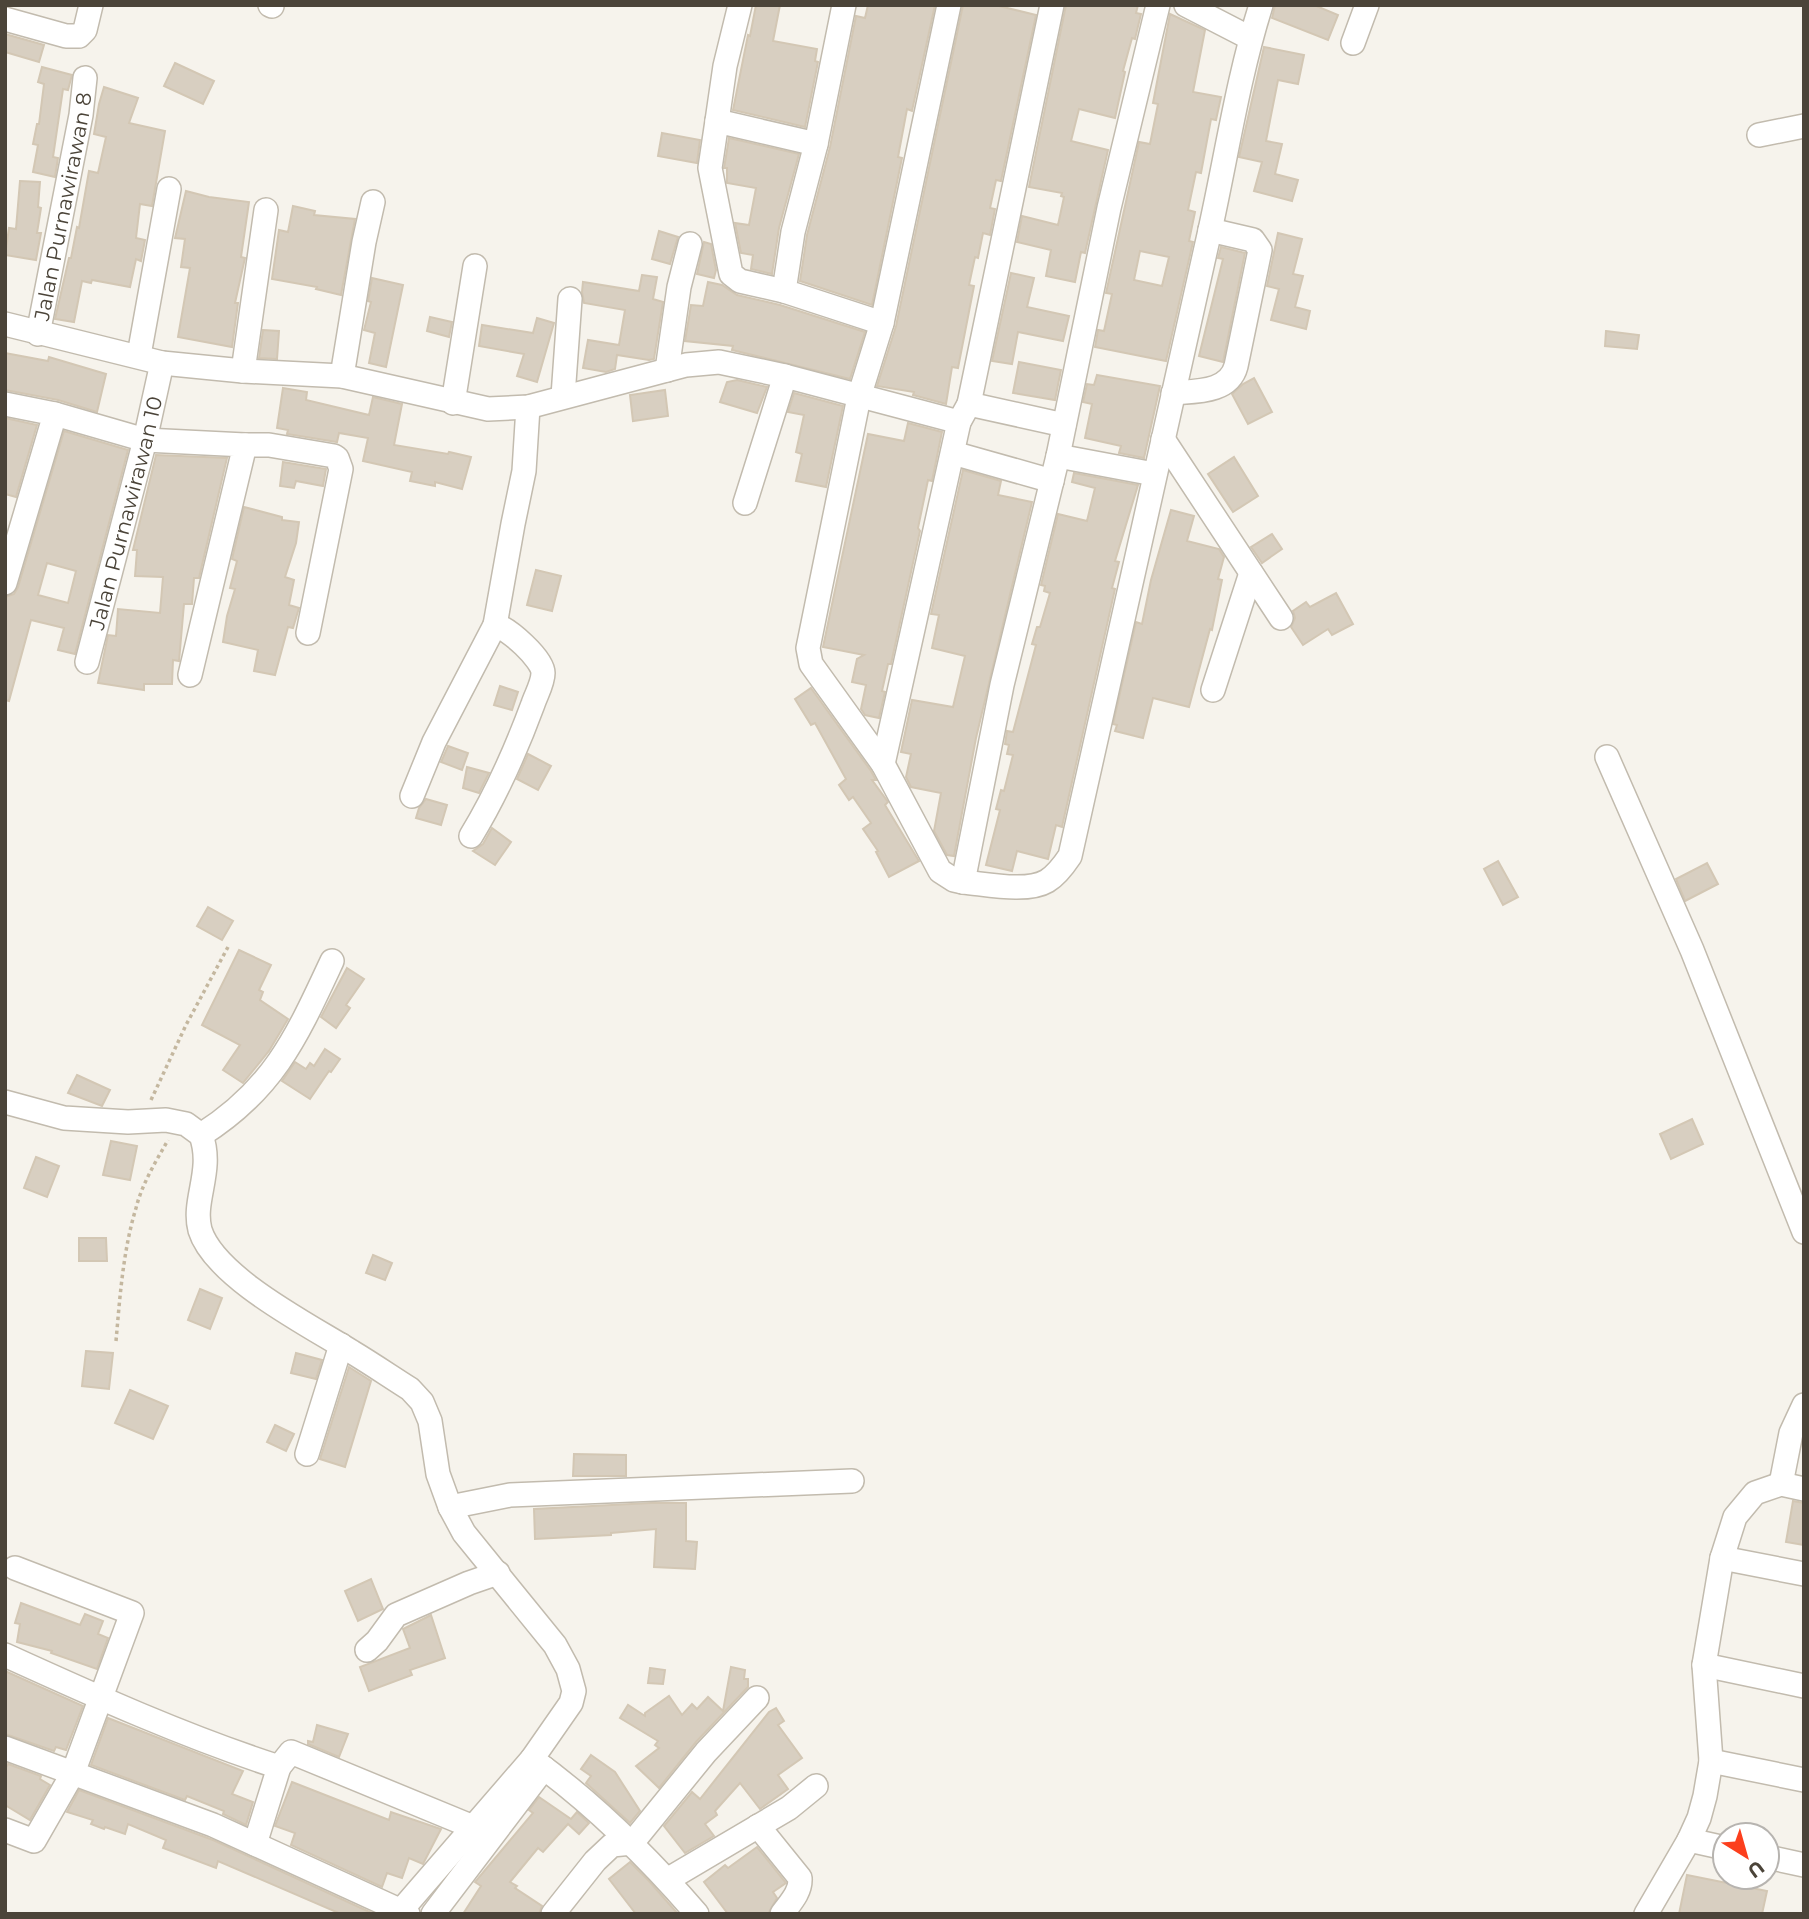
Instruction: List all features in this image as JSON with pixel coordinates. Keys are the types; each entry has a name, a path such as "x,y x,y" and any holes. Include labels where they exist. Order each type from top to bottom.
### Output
{"street":[{"path":"5,19 66,36 79,36 85,30 91,5"},
{"path":"740,5 725,66 710,168 731,274 740,281 784,291 882,323"},
{"path":"784,291 793,232 816,144 844,5"},
{"path":"948,5 882,323 859,397 808,648 811,664 883,764 940,871 963,882 1028,887 1047,881 1061,870 1070,856 1251,38 1261,5"},
{"path":"883,764 964,413 1052,5"},
{"path":"963,882 1002,685 1058,456 1109,208 1158,5"},
{"path":"1186,5 1251,38"},
{"path":"1353,43 1367,5"},
{"name":"Jalan Purnawirawan 8","path":"38,334 81,115 85,78"},
{"path":"717,121 816,144"},
{"path":"1759,135 1804,126"},
{"path":"139,355 169,189"},
{"path":"342,376 373,202"},
{"path":"243,371 267,209"},
{"path":"1173,393 1210,389 1223,384 1234,374 1236,366 1260,250 1253,240 1210,230"},
{"path":"667,370 680,287 690,244"},
{"path":"453,403 475,266"},
{"path":"563,396 570,299"},
{"path":"5,324 38,334 139,355 162,363 243,371 342,376 488,409 528,407 686,365 719,362 785,376 859,397 1065,425"},
{"name":"Jalan Purnawirawan 10","path":"87,662 145,440 162,363"},
{"path":"745,503 785,376"},
{"path":"5,404 55,414 145,440 269,444 334,456 341,469 307,633"},
{"path":"412,796 434,742 495,625 524,471 528,407"},
{"path":"5,583 55,414"},
{"path":"1163,439 1280,618"},
{"path":"190,675 245,444"},
{"path":"953,453 1052,481"},
{"path":"1058,456 1154,474"},
{"path":"1213,690 1251,573"},
{"path":"471,836 491,803 542,677 541,667 514,634 495,625"},
{"path":"1608,757 1795,1187 1804,1232"},
{"path":"201,1135 227,1119 270,1078 300,1030 332,961"},
{"path":"5,1102 64,1118 178,1122 186,1124 201,1135 207,1160 199,1210 200,1230 209,1245 218,1258 257,1293 410,1390 422,1402 430,1421 438,1474 450,1507 464,1533 555,1646 568,1669 574,1691 571,1703 538,1763 433,1914"},
{"path":"307,1454 341,1345"},
{"path":"1781,1484 1791,1433 1804,1405"},
{"path":"450,1507 510,1495 852,1481"},
{"path":"1646,1914 1699,1818 1711,1761 1704,1665 1722,1558 1735,1517 1755,1493 1781,1484 1804,1489"},
{"path":"1722,1558 1804,1574"},
{"path":"5,1830 34,1841 73,1773 132,1613 15,1568"},
{"path":"367,1650 396,1615 498,1573"},
{"path":"5,1655 99,1698 196,1735 212,1745 279,1767"},
{"path":"1704,1665 1804,1686"},
{"path":"557,1912 595,1861 612,1845 632,1843 706,1752 757,1698"},
{"path":"5,1748 213,1825 402,1912 473,1827 538,1763"},
{"path":"255,1844 279,1767 291,1752 473,1827"},
{"path":"1711,1761 1804,1780"},
{"path":"538,1763 582,1796 632,1843 697,1914"},
{"path":"667,1880 789,1808 816,1786"},
{"path":"758,1826 800,1878 801,1885 782,1914"},
{"path":"1689,1840 1711,1845"},
{"path":"1781,1860 1804,1865"}],"path":[{"path":"142,1121 186,1025 228,947"},
{"path":"116,1341 124,1260 136,1206 151,1171 178,1122"}],"building":[{"path":"756,5 780,5 773,41 817,49 815,61 818,62 805,127 733,110"},
{"path":"868,5 935,5 912,111 907,109 898,157 902,158 872,305 800,281 807,235 830,147 856,16 865,18"},
{"path":"963,5 995,5 1036,15 1001,181 996,180 990,208 995,209 990,235 983,233 978,258 975,257 969,285 974,286 958,368 952,367 946,404 913,395 914,392 877,386 896,326"},
{"path":"1066,5 1138,5 1136,13 1141,14 1123,71 1125,72 1115,118 1079,109 1071,141 1108,150 1085,253 1081,252 1075,282 1046,276 1051,250 1017,242 1022,216 1058,225 1064,197 1061,196 1062,193 1029,187"},
{"path":"1275,5 1314,5 1338,15 1328,40 1272,18"},
{"path":"1170,14 1205,30 1193,92 1221,97 1216,120 1211,119 1201,173 1196,172 1188,210 1195,212 1189,241 1193,242 1166,361 1095,347 1098,330 1104,331 1112,294 1106,293 1139,142 1150,144 1158,104 1153,103","holes":["1140,251 1169,257 1162,286 1134,280"]},
{"path":"5,34 44,45 39,62 5,52"},
{"path":"1264,47 1304,55 1298,84 1278,80 1266,141 1282,144 1275,174 1298,180 1292,201 1254,191 1262,162 1239,157"},
{"path":"175,63 214,81 203,104 164,86"},
{"path":"42,67 72,75 68,90 63,89 53,157 58,158 55,177 33,172 38,145 33,144 39,124 44,84 38,82"},
{"path":"104,87 138,98 129,123 165,131 152,206 140,204 136,238 145,240 141,261 136,259 130,287 92,280 91,283 82,281 74,322 55,319 77,227 79,228 89,171 98,173 106,137 94,134"},
{"path":"662,133 700,140 697,163 658,156"},
{"path":"729,138 799,154 779,228 772,274 751,269 753,255 741,253 735,223 749,225 756,188 727,183 727,168 724,168"},
{"path":"20,181 40,182 38,207 41,208 37,233 41,233 36,260 5,255 9,228 16,229"},
{"path":"186,191 249,202 241,257 245,258 235,303 238,303 232,347 178,337 190,268 181,267 185,239 175,238"},
{"path":"293,206 315,211 314,215 355,219 341,295 316,289 317,287 272,279 279,230 288,232"},
{"path":"659,231 678,237 670,264 652,259"},
{"path":"1278,233 1302,239 1293,274 1303,276 1295,307 1310,311 1306,329 1271,320 1279,289 1267,286"},
{"path":"704,242 711,244 716,270 714,278 697,274"},
{"path":"1221,247 1245,253 1223,362 1199,356 1223,259 1218,258"},
{"path":"1011,273 1034,278 1027,307 1069,316 1063,341 1018,332 1012,364 992,361"},
{"path":"642,275 657,277 653,299 663,302 654,359 617,355 615,369 606,372 583,368 588,340 619,345 625,310 584,303 583,282 639,291"},
{"path":"372,278 403,285 386,367 369,363 375,333 364,330 371,302 368,301"},
{"path":"708,282 722,285 737,295 780,305 865,332 850,379 732,350 733,346 685,341 691,305 703,306"},
{"path":"430,317 452,322 449,337 427,331"},
{"path":"537,318 554,323 537,382 517,376 524,354 479,346 482,325 533,333"},
{"path":"263,330 279,331 277,359 259,358"},
{"path":"1606,331 1639,335 1637,349 1605,346"},
{"path":"5,353 48,361 49,357 106,374 97,412 58,400 5,390"},
{"path":"1019,362 1061,370 1055,400 1013,393"},
{"path":"1097,375 1160,386 1144,458 1119,453 1121,446 1085,438 1092,404 1083,402 1087,384 1094,385"},
{"path":"1254,378 1272,412 1248,424 1232,394"},
{"path":"737,380 767,387 757,413 720,402 727,382"},
{"path":"283,388 307,392 306,400 369,415 373,397 402,404 394,445 471,457 462,489 435,482 435,486 410,481 412,472 363,461 368,438 339,433 337,442 287,434 288,430 277,428"},
{"path":"665,390 668,416 633,421 630,395"},
{"path":"794,393 843,406 826,487 796,481 802,454 796,452 804,415 788,412"},
{"path":"5,418 37,425 16,497 5,494"},
{"path":"908,423 942,432 932,481 928,480 918,528 920,531 891,664 888,664 882,691 885,692 879,718 865,715 861,709 866,685 852,682 857,659 864,655 823,647 868,434 904,441"},
{"path":"64,431 128,450 75,654 58,650 64,628 31,620 9,701 5,700 5,597 14,594","holes":["47,563 76,571 68,603 38,595"]},
{"path":"156,455 227,458 199,578 194,578 192,604 184,604 179,661 173,660 172,684 144,684 144,690 98,683 108,635 116,636 118,609 160,613 163,577 135,576 137,550 133,550"},
{"path":"1234,457 1258,496 1233,512 1208,474"},
{"path":"283,462 326,469 323,486 296,481 294,488 280,486"},
{"path":"963,470 1001,481 998,495 1032,502 976,738 954,856 947,855 934,831 941,793 911,787 906,777 911,754 901,752 912,700 953,707 965,656 932,648 939,615 931,614"},
{"path":"1074,473 1138,485 1115,561 1119,562 1112,588 1115,589 1062,827 1056,825 1048,859 1017,851 1012,871 986,865 1000,810 996,809 1001,790 1004,791 1013,755 1007,754 1007,731 1013,732 1036,645 1032,644 1050,593 1044,591 1045,586 1041,585 1058,514 1087,521 1095,488 1072,482"},
{"path":"244,507 282,517 282,520 299,522 296,543 285,577 294,580 289,605 299,608 293,628 288,627 275,675 254,671 258,650 223,642 235,589 230,588 237,561 232,559"},
{"path":"1171,510 1194,516 1187,541 1219,549 1224,557 1218,579 1222,580 1212,630 1210,629 1189,707 1153,698 1143,738 1115,731 1117,725 1113,724 1136,622 1142,624 1151,580"},
{"path":"1272,534 1282,549 1262,563 1251,547"},
{"path":"536,570 561,576 552,611 527,605"},
{"path":"1336,593 1353,624 1332,635 1328,629 1303,645 1291,627 1295,618 1293,611 1306,602 1310,607"},
{"path":"500,686 518,692 512,710 494,705"},
{"path":"811,688 871,771 876,780 872,780 888,802 885,805 919,861 889,877 876,852 878,851 863,829 871,823 853,797 849,800 839,785 846,779 815,723 811,725 795,699"},
{"path":"448,746 468,753 462,770 441,762"},
{"path":"528,754 551,766 538,790 517,779"},
{"path":"467,767 489,773 479,793 463,788"},
{"path":"426,799 447,805 441,825 416,818"},
{"path":"492,828 511,842 495,865 473,851 483,844"},
{"path":"1498,861 1518,897 1503,905 1484,869"},
{"path":"1707,863 1718,884 1685,901 1676,879"},
{"path":"208,907 233,921 222,940 197,926"},
{"path":"239,950 271,965 259,990 263,992 260,1000 288,1019 269,1051 243,1083 223,1070 240,1045 202,1025"},
{"path":"347,968 364,979 346,1005 350,1008 336,1028 321,1017"},
{"path":"325,1049 340,1059 310,1099 282,1081 295,1062 306,1069 310,1063 314,1066"},
{"path":"77,1075 110,1090 102,1106 68,1093"},
{"path":"1692,1119 1703,1144 1671,1159 1660,1134"},
{"path":"111,1141 137,1146 130,1180 103,1175"},
{"path":"36,1157 59,1166 47,1197 24,1188"},
{"path":"79,1238 106,1238 107,1261 79,1261"},
{"path":"373,1255 392,1263 385,1280 366,1273"},
{"path":"200,1289 222,1298 210,1329 188,1320"},
{"path":"86,1351 113,1353 109,1389 82,1386"},
{"path":"296,1353 322,1360 316,1379 291,1373"},
{"path":"349,1367 371,1381 345,1467 320,1459"},
{"path":"130,1390 168,1406 153,1439 115,1423"},
{"path":"275,1425 294,1434 286,1451 267,1442"},
{"path":"574,1454 626,1455 626,1476 573,1476"},
{"path":"1793,1501 1804,1503 1804,1545 1786,1542"},
{"path":"686,1503 686,1541 697,1542 695,1569 654,1567 656,1529 611,1535 535,1539 534,1509"},
{"path":"371,1579 383,1609 358,1621 345,1591"},
{"path":"21,1603 80,1625 85,1614 103,1621 98,1634 108,1638 97,1669 51,1653 52,1651 17,1642 20,1624 15,1623"},
{"path":"431,1615 445,1658 410,1670 412,1675 369,1691 360,1667 410,1648 403,1629"},
{"path":"731,1667 745,1670 744,1679 748,1679 748,1687 696,1742 659,1788 636,1766 659,1748 655,1745 658,1741 620,1718 628,1705 645,1716 645,1713 669,1696 682,1715 692,1704 697,1709 708,1697 723,1711"},
{"path":"650,1668 665,1670 663,1684 648,1683"},
{"path":"5,1671 83,1706 66,1750 56,1747 54,1751 5,1734"},
{"path":"776,1708 784,1721 778,1725 802,1758 778,1775 788,1789 760,1809 740,1783 715,1811 717,1815 705,1824 714,1836 685,1853 664,1826 692,1792 700,1799 769,1712"},
{"path":"108,1718 243,1771 232,1794 253,1802 246,1825 223,1814 224,1811 187,1796 185,1800 91,1765"},
{"path":"317,1725 348,1734 339,1757 308,1744 308,1741 313,1742"},
{"path":"591,1755 615,1772 640,1811 630,1823 586,1783 591,1776 581,1769"},
{"path":"8,1764 41,1776 40,1779 50,1785 30,1820 5,1805 5,1769"},
{"path":"292,1782 389,1820 391,1812 441,1829 423,1864 409,1858 402,1878 387,1873 382,1887 291,1845 295,1833 275,1826"},
{"path":"79,1790 213,1840 374,1914 341,1914 218,1861 216,1868 163,1848 166,1840 128,1824 125,1834 91,1824 93,1820 67,1812"},
{"path":"539,1797 571,1819 577,1812 589,1823 579,1834 568,1824 543,1852 538,1848 510,1882 542,1906 539,1914 463,1914 481,1886 475,1882 533,1813 529,1810"},
{"path":"757,1847 786,1883 773,1892 777,1898 768,1914 728,1914 704,1882 725,1865 728,1868"},
{"path":"630,1862 678,1914 636,1914 609,1879"},
{"path":"1687,1875 1711,1880 1711,1891 1767,1891 1762,1914 1679,1914"}]}
